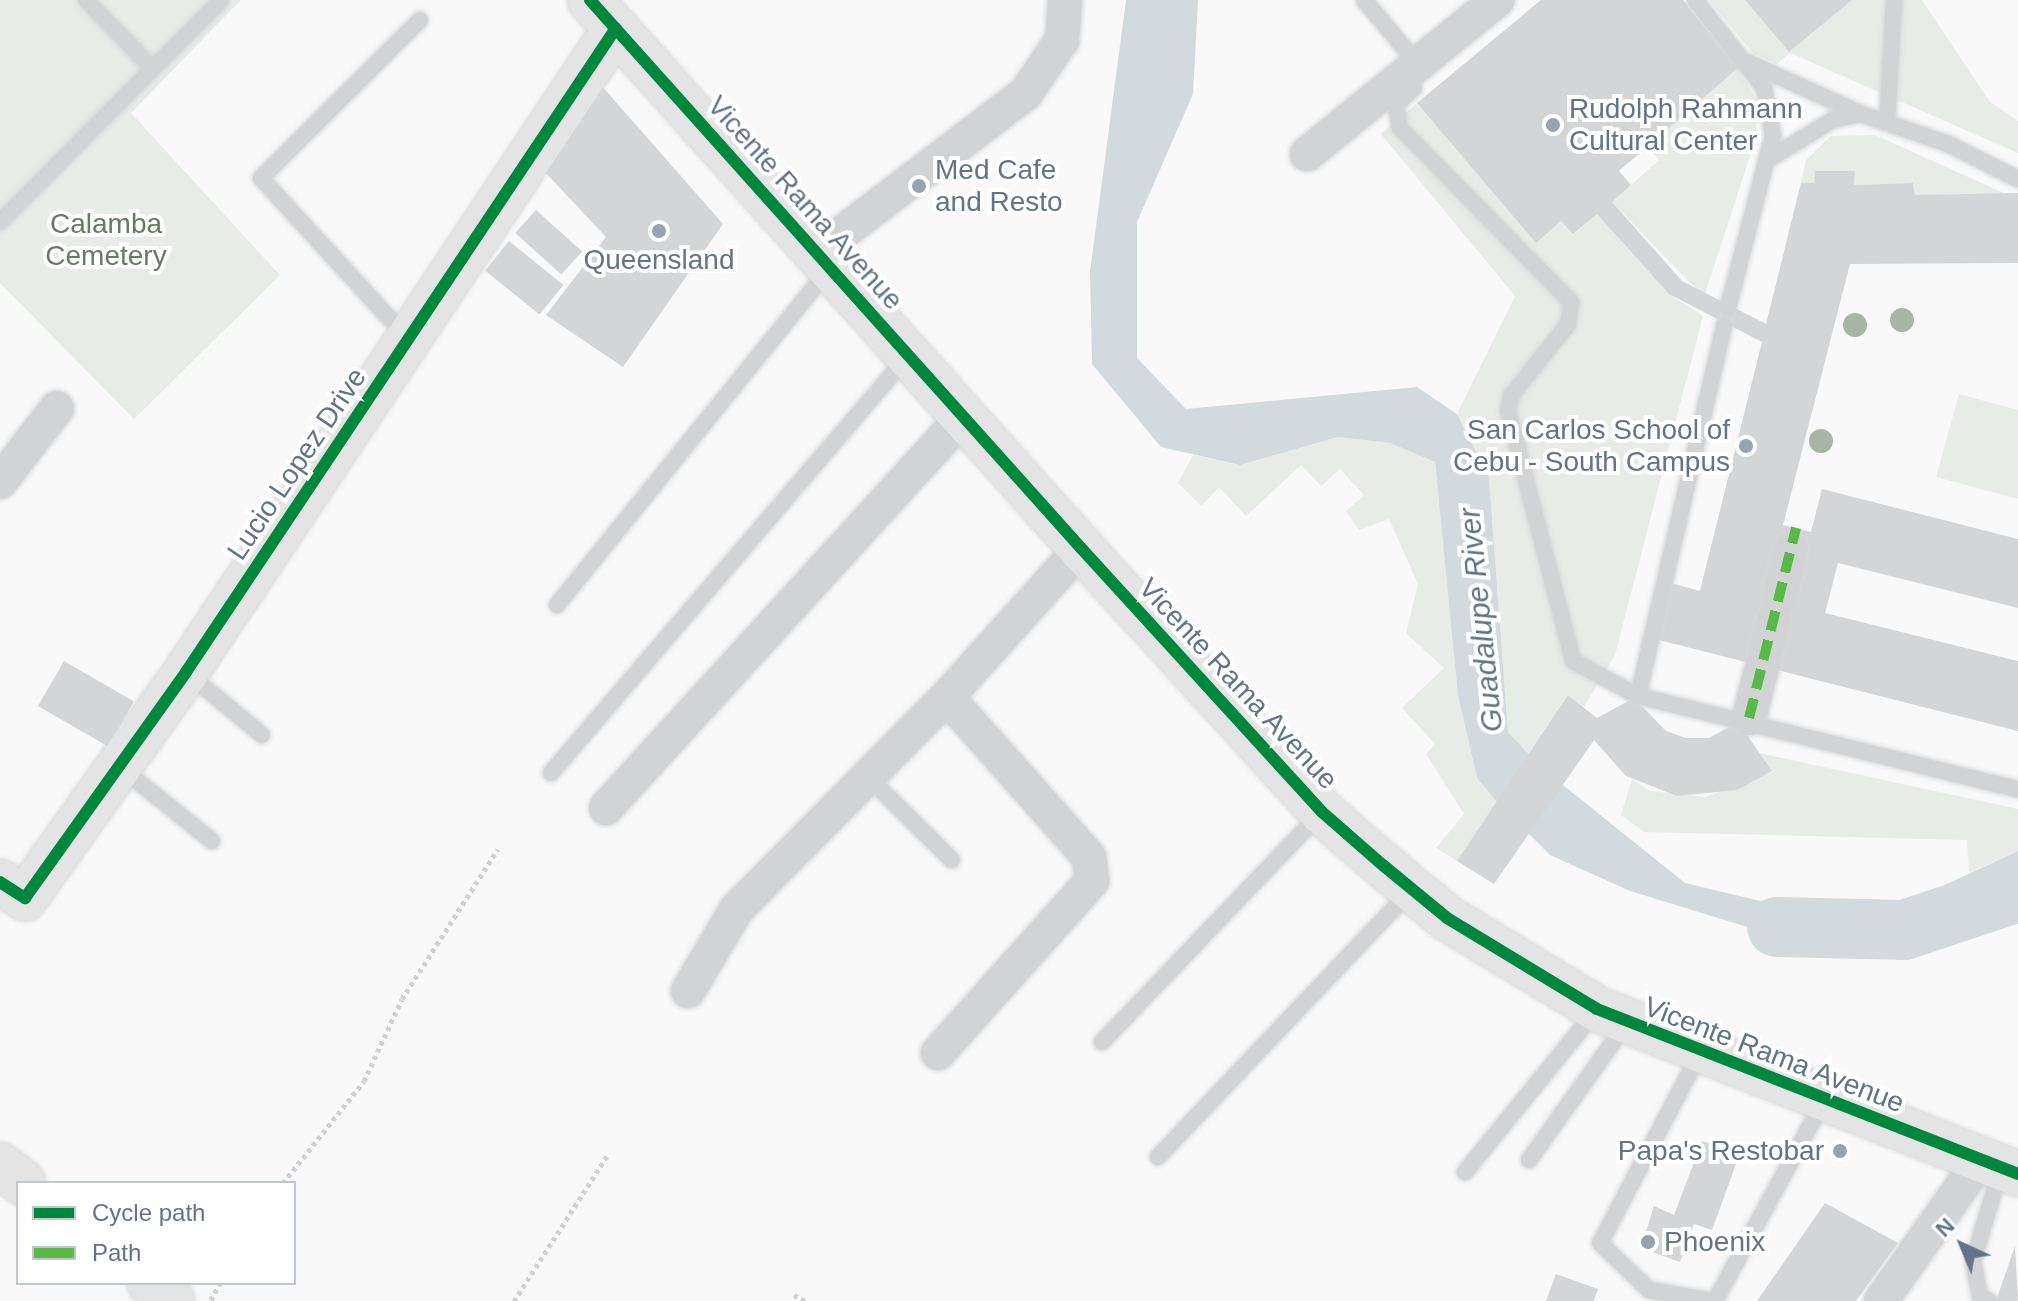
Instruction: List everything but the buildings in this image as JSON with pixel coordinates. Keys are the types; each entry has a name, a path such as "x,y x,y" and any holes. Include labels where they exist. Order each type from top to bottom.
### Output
{"main road":[{"name":"Vicente Rama Avenue","path":"603,14 1322,812 1447,918 1612,1016 1999,1168"},
{"name":"Lucio Lopez Drive","path":"0,882 25,898 186,672 603,14"},
{"path":"0,1165 20,1181"},
{"path":"152,1285 172,1301"}],"street":[{"path":"823,260 1026,93 1062,40 1065,0"},
{"path":"1307,154 1492,3"},
{"path":"0,482 57,408"},
{"path":"606,808 963,417"},
{"path":"688,991 736,910 947,697 1081,548"},
{"path":"1749,718 1791,548"},
{"path":"938,1053 1092,881 1089,857 947,697"},
{"path":"1881,1301 1999,1168"}],"lane":[{"path":"86,0 151,67"},
{"path":"0,222 221,0"},
{"path":"1364,0 1417,63"},
{"path":"1695,0 1747,62 1769,103 1771,158 1728,308"},
{"path":"1887,123 1894,0"},
{"path":"1492,3 1396,104 1394,114 1571,302 1568,324 1511,396 1508,411 1573,661 1638,696 1749,718 2018,789"},
{"path":"390,319 261,178 420,20"},
{"path":"1747,62 1861,114 2018,179"},
{"path":"1771,158 1832,120 1861,114"},
{"path":"557,605 823,260"},
{"path":"1638,696 1724,325"},
{"path":"551,773 909,355"},
{"path":"186,672 262,735"},
{"path":"118,766 212,841"},
{"path":"868,777 952,860"},
{"path":"1102,1042 1322,812"},
{"path":"1158,1157 1413,888"},
{"path":"1529,1160 1612,1016"},
{"path":"1465,1172 1612,1016"},
{"path":"1701,1051 1600,1243 1649,1290 1714,1301 1824,1099"},
{"path":"1989,1301 1980,1297 1973,1262 1999,1168"}],"path":[{"path":"285,1181 364,1081 402,999 498,849"},
{"path":"514,1301 609,1153"},
{"path":"794,1295 805,1301"}],"green space":[{"name":"Calamba Cemetery","path":"0,0 241,0 131,113 280,275 134,419 0,283"},
{"path":"1709,0 1745,0 1789,52 1852,0 1922,0 1990,102 2018,121 2018,153 1790,53 1777,64 1753,53"},
{"path":"1738,68 1758,103 1755,141 1704,297 1612,202 1659,160 1647,146"},
{"path":"1417,103 1536,242 1561,221 1574,234 1597,214 1669,294 1703,316 1615,655 1584,707 1568,695 1529,754 1508,732 1489,478 1457,414 1515,296 1381,134"},
{"path":"1875,135 2006,194 1915,195 1913,183 1854,185 1855,171 1816,171 1814,183 1801,183 1806,160 1831,136"},
{"path":"1959,394 2018,410 2018,499 1936,477"},
{"path":"1338,437 1390,443 1435,462 1458,696 1477,778 1497,802 1457,861 1436,848 1464,814 1426,754 1435,744 1402,708 1444,668 1406,633 1418,584 1389,519 1359,530 1346,511 1364,495 1340,469 1321,486 1301,465 1246,516 1219,487 1201,506 1178,483 1193,455 1240,465"},
{"path":"1759,753 2018,809 2018,851 1969,873 1967,840 1644,832 1621,815 1632,779 1650,791 1705,797 1772,772"}],"water":[{"path":"1126,0 1198,0 1193,94 1137,222 1137,358 1186,409 1417,387 1457,414 1489,478 1508,732 1543,769 1685,883 1794,909 1904,904 2018,851 2018,899 1915,928 1754,929 1630,891 1550,855 1497,802 1477,778 1458,696 1435,462 1390,443 1338,437 1240,465 1161,447 1092,364 1090,272"}],"waterway":[{"name":"Guadalupe River","path":"1777,927 1904,930 2018,892"}],"marked path":[{"path":"1749,718 1796,528"}],"cycle path":[{"path":"590,0 1322,812 1447,918 1597,1009 2018,1174"},
{"path":"0,882 25,898 186,672 616,28"}],"place":[{"name":"Rudolph Rahmann Cultural Center","path":"1553,125"},
{"name":"Med Cafe and Resto","path":"919,186"},
{"name":"Queensland","path":"659,231"},
{"name":"San Carlos School of Cebu - South Campus","path":"1746,446"},
{"name":"Papa's Restobar","path":"1840,1151"},
{"name":"Phoenix","path":"1648,1242"}]}
